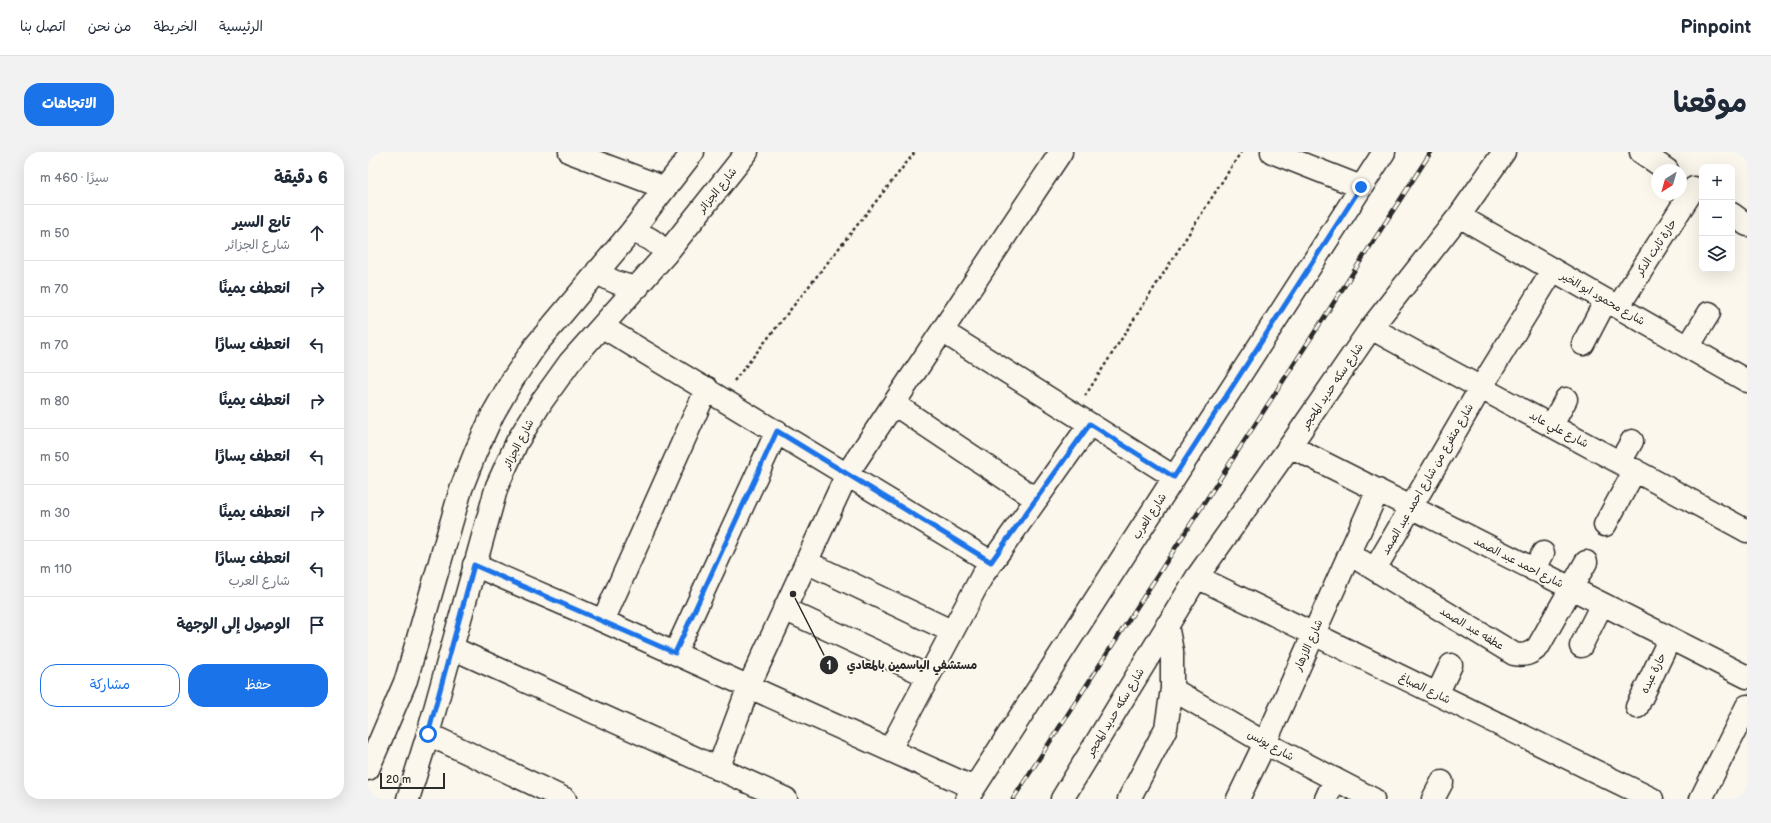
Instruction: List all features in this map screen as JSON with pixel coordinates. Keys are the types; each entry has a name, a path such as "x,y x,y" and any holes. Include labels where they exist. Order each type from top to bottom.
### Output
{"street":[{"path":"570,152 665,188"},
{"path":"368,769 373,741 406,680 461,489 493,414 525,362 561,314 631,232 693,152"},
{"name":"شارع الجزائر","path":"408,799 428,734 497,486 517,442 542,401 570,362 603,327 666,254 747,152"},
{"path":"718,769 749,686 847,474 1061,152"},
{"path":"1272,152 1361,187"},
{"name":"شارع سكه حديد المحجر","path":"1062,799 1197,577 1371,328 1459,216 1504,152"},
{"path":"1641,152 1658,164"},
{"name":"شارع العرب","path":"970,793 1361,187 1376,154"},
{"name":"حارة ثابت الدكر","path":"1583,344 1692,187"},
{"name":"شارع محمود ابو الخير","path":"1459,216 1747,381"},
{"path":"1735,216 1747,225"},
{"path":"631,232 641,234 651,239 660,246 666,254"},
{"name":"شارع متفرع من شارع احمد عبد الصمد","path":"1375,569 1410,506 1553,270"},
{"path":"597,271 605,278 616,283 638,287"},
{"path":"1688,347 1709,313"},
{"path":"603,327 991,562"},
{"name":"شارع علي عابد","path":"1371,328 1480,389 1552,425 1747,531"},
{"path":"942,331 1174,477"},
{"path":"603,621 714,393"},
{"path":"1552,425 1566,399"},
{"path":"894,404 1036,499"},
{"path":"890,749 951,631 991,562 1036,499 1082,419"},
{"path":"675,653 777,431"},
{"path":"1605,524 1628,466 1632,441"},
{"name":"شارع احمد عبد الصمد","path":"1290,446 1410,506 1539,561 1571,588 1747,677"},
{"name":"شارع الازهار","path":"1238,799 1265,743 1378,490"},
{"name":"عطفه عبد الصمد","path":"1350,554 1514,654 1522,655 1531,653 1538,647 1586,562"},
{"path":"806,562 951,631"},
{"path":"474,565 890,749 970,793"},
{"name":"شارع الصباغ","path":"1197,577 1652,799"},
{"path":"1581,646 1602,604"},
{"path":"784,609 928,676"},
{"path":"1129,799 1166,728 1172,689 1172,651 1167,625"},
{"name":"حارة عبده","path":"1636,707 1670,638"},
{"path":"452,648 786,799"},
{"path":"1437,694 1450,665"},
{"name":"شارع يونس","path":"1172,689 1265,743 1372,799"},
{"path":"1701,799 1747,706"},
{"path":"428,734 533,793 565,799"},
{"path":"1326,799 1336,779"}],"path":[{"path":"714,393 915,152"},
{"path":"1082,419 1242,152"}],"railway":[{"path":"1013,799 1431,152"}],"place":[{"name":"مستشفي الياسمين بالمعادي","path":"793,594"}],"route":[{"path":"428,734 474,565 675,653 777,431 991,562 1090,424 1174,477 1361,187"}]}
